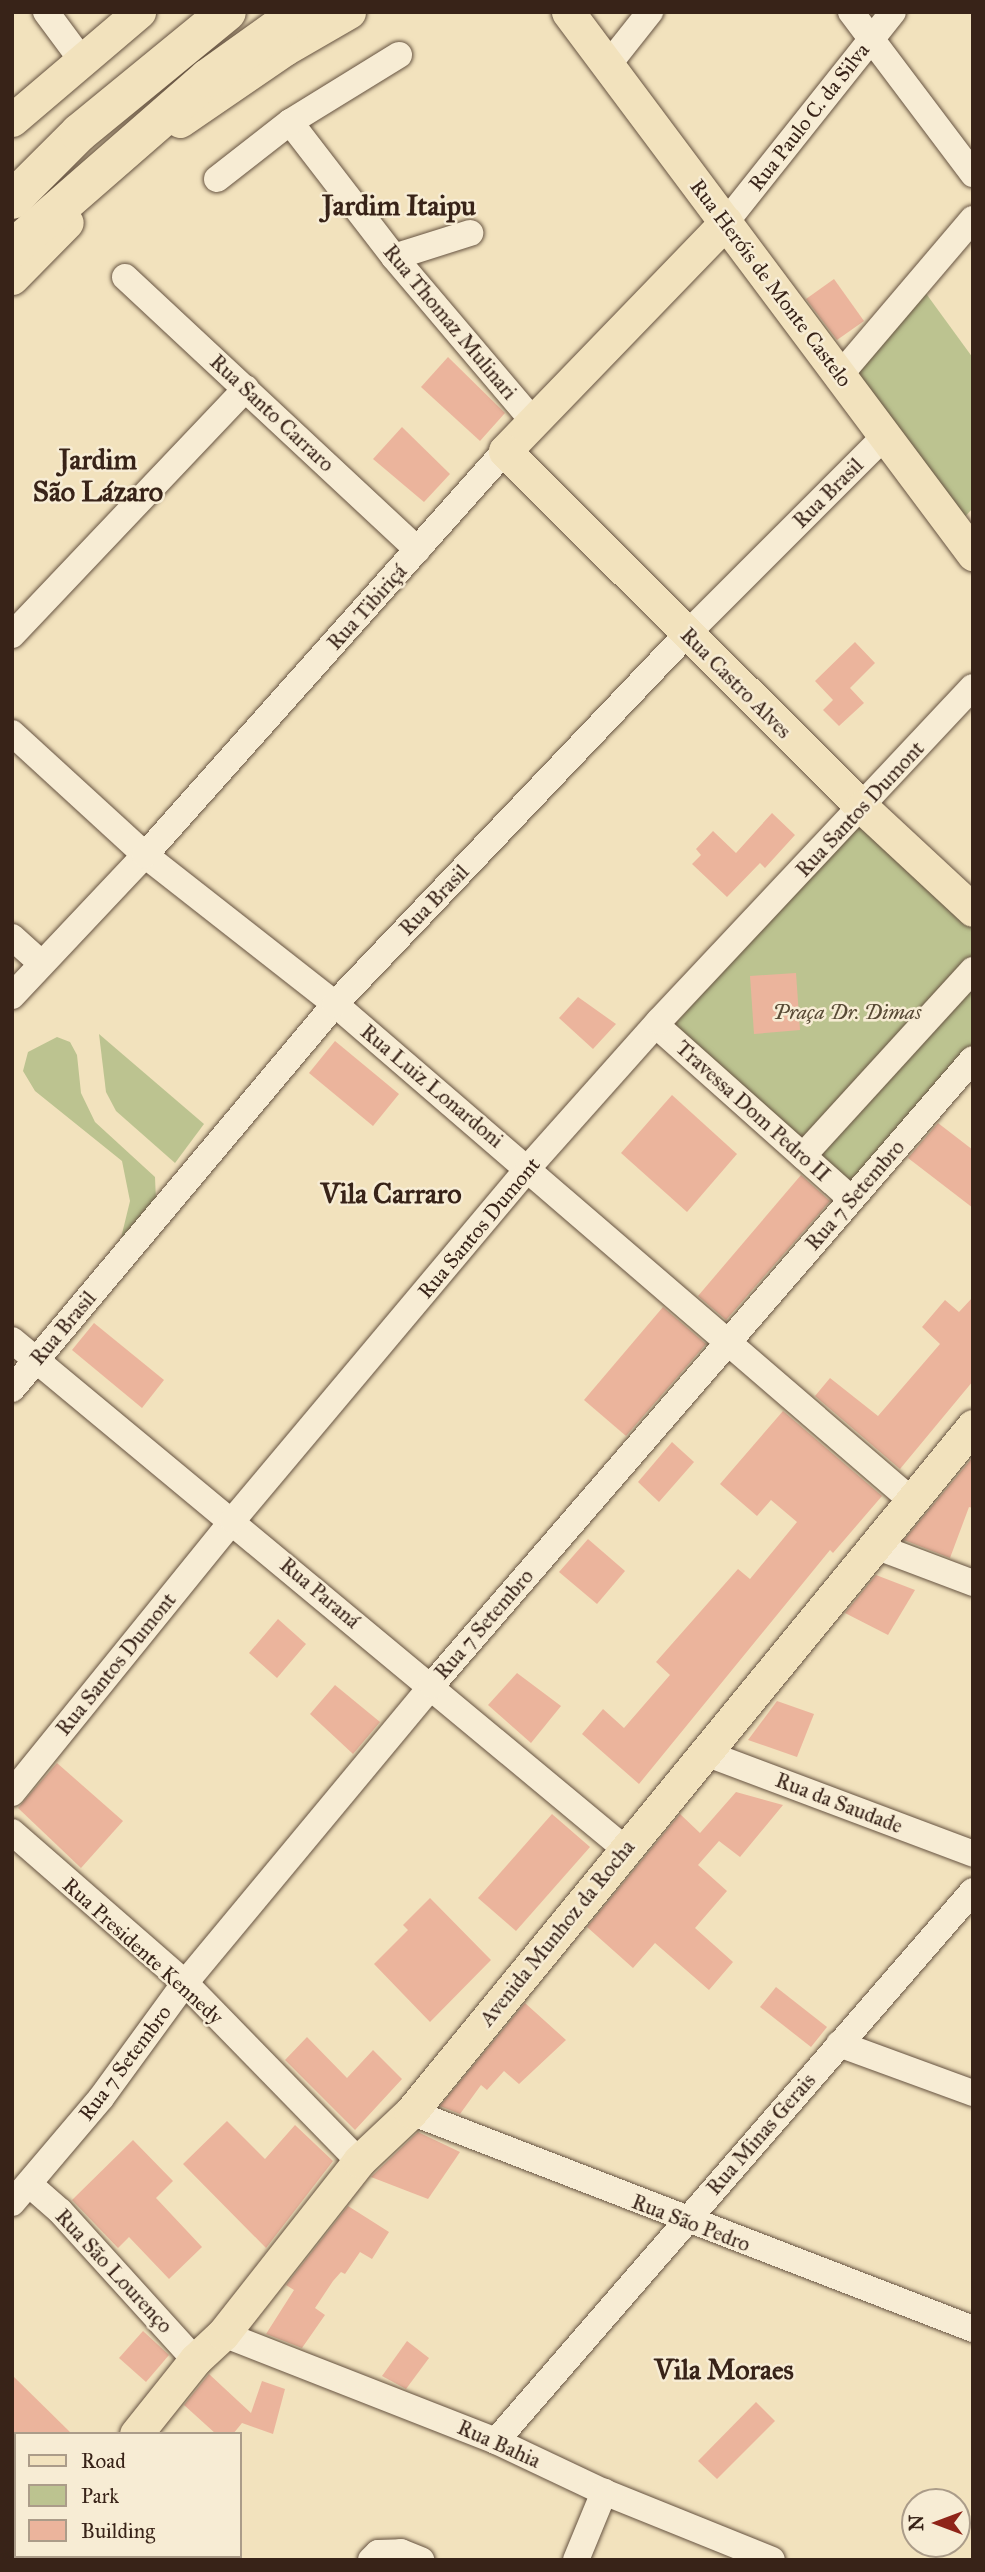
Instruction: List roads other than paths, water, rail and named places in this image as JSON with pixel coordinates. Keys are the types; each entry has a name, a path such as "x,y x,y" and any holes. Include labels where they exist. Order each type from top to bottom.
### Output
{"highway":[{"path":"12,200 79,133 227,12"},
{"path":"12,249 208,78 300,12"}],"main road":[{"path":"12,120 80,58 139,12"},
{"path":"12,278 179,122 285,49 349,12"},
{"name":"Rua Heróis de Monte Castelo","path":"568,12 973,554"},
{"name":"Rua Tibiriçá","path":"505,451 726,222"},
{"name":"Rua Castro Alves","path":"505,451 686,635 862,807 973,910"},
{"name":"Avenida Munhoz da Rocha","path":"137,2432 195,2361 223,2334 359,2161 411,2112 973,1426"}],"street":[{"path":"46,12 80,58"},
{"path":"608,65 650,12"},
{"path":"851,12 973,174"},
{"name":"Rua Paulo C. da Silva","path":"726,222 893,12"},
{"path":"217,179 290,122 399,55"},
{"name":"Rua Thomaz Mulinari","path":"290,122 394,257 534,422"},
{"path":"840,375 973,219"},
{"path":"394,257 470,233"},
{"name":"Rua Santo Carraro","path":"125,276 418,550"},
{"path":"12,635 246,388"},
{"name":"Rua Brasil","path":"12,1389 335,1004 686,635 884,437"},
{"name":"Rua Tibiriçá","path":"12,996 40,962 145,855 505,451"},
{"name":"Rua Santos Dumont","path":"12,1793 233,1520 528,1168 656,1025 973,687"},
{"name":"Rua Luiz Lonardoni","path":"12,733 145,855 335,1004 528,1168 725,1343 911,1500"},
{"path":"12,937 40,962"},
{"path":"803,1156 973,970"},
{"name":"Travessa Dom Pedro II","path":"656,1025 850,1198"},
{"name":"Rua 7 Setembro","path":"21,2194 101,2098 185,1983 432,1685 850,1198 973,1059"},
{"name":"Rua Paraná","path":"12,1340 432,1685 625,1849"},
{"path":"875,1546 973,1583"},
{"name":"Rua da Saudade","path":"705,1753 973,1854"},
{"name":"Rua Presidente Kennedy","path":"12,1832 185,1983 359,2161"},
{"name":"Rua Minas Gerais","path":"496,2441 973,1891"},
{"path":"839,2044 973,2093"},
{"name":"Rua São Pedro","path":"411,2112 685,2221 973,2329"},
{"name":"Rua São Lourenço","path":"21,2194 69,2220 195,2361"},
{"name":"Rua Bahia","path":"223,2334 496,2441 604,2493 772,2560"},
{"path":"576,2560 604,2493"},
{"path":"371,2560 378,2553 401,2552 421,2560"}],"district":[{"name":"Jardim Itaipu","path":"399,206"},
{"name":"Jardim São Lázaro","path":"98,476"},
{"name":"Vila Carraro","path":"391,1194"},
{"name":"Vila Moraes","path":"724,2370"}],"park label":[{"name":"Praça Dr. Dimas","path":"847,1012"}]}
